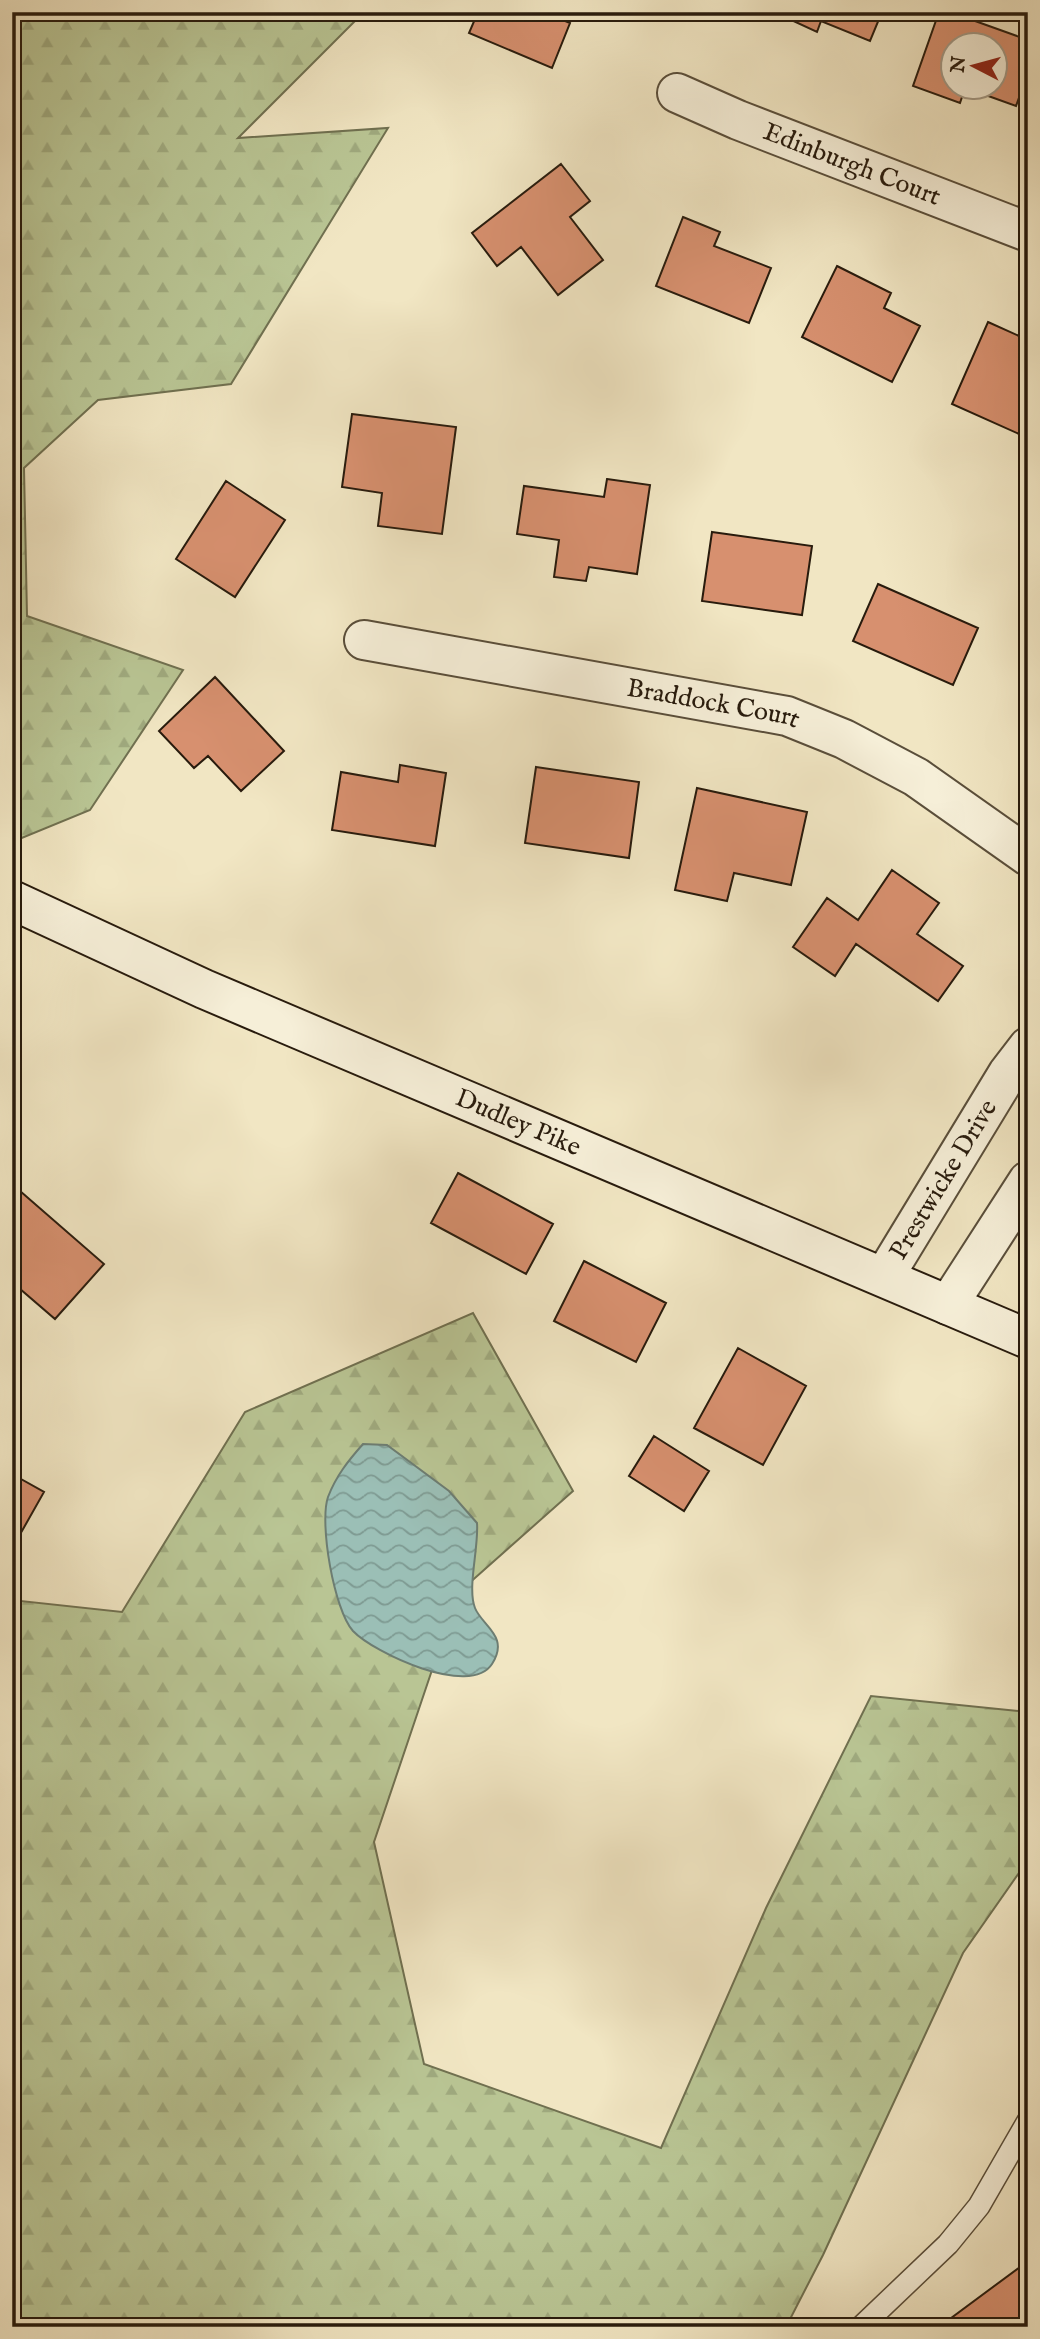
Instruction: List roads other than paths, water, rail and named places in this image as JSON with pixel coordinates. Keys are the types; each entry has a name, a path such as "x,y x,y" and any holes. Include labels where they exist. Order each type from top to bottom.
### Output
{"street":[{"name":"Edinburgh Court","path":"677,93 738,120 1028,232"},
{"name":"Braddock Court","path":"364,640 787,716 844,738 916,777 1028,856"},
{"name":"Dudley Pike","path":"12,900 204,989 1028,1339"},
{"name":"Prestwicke Drive","path":"884,1277 1008,1073 1028,1047"},
{"path":"948,1305 1028,1181"}],"lane":[{"path":"861,2327 948,2244 979,2206 1028,2121"}],"water":[{"path":"363,1444 387,1445 449,1491 477,1523 473,1600 478,1614 493,1632 498,1646 492,1664 481,1673 464,1676 422,1669 364,1640 353,1631 346,1620 330,1566 325,1526 326,1509 335,1482"}]}
